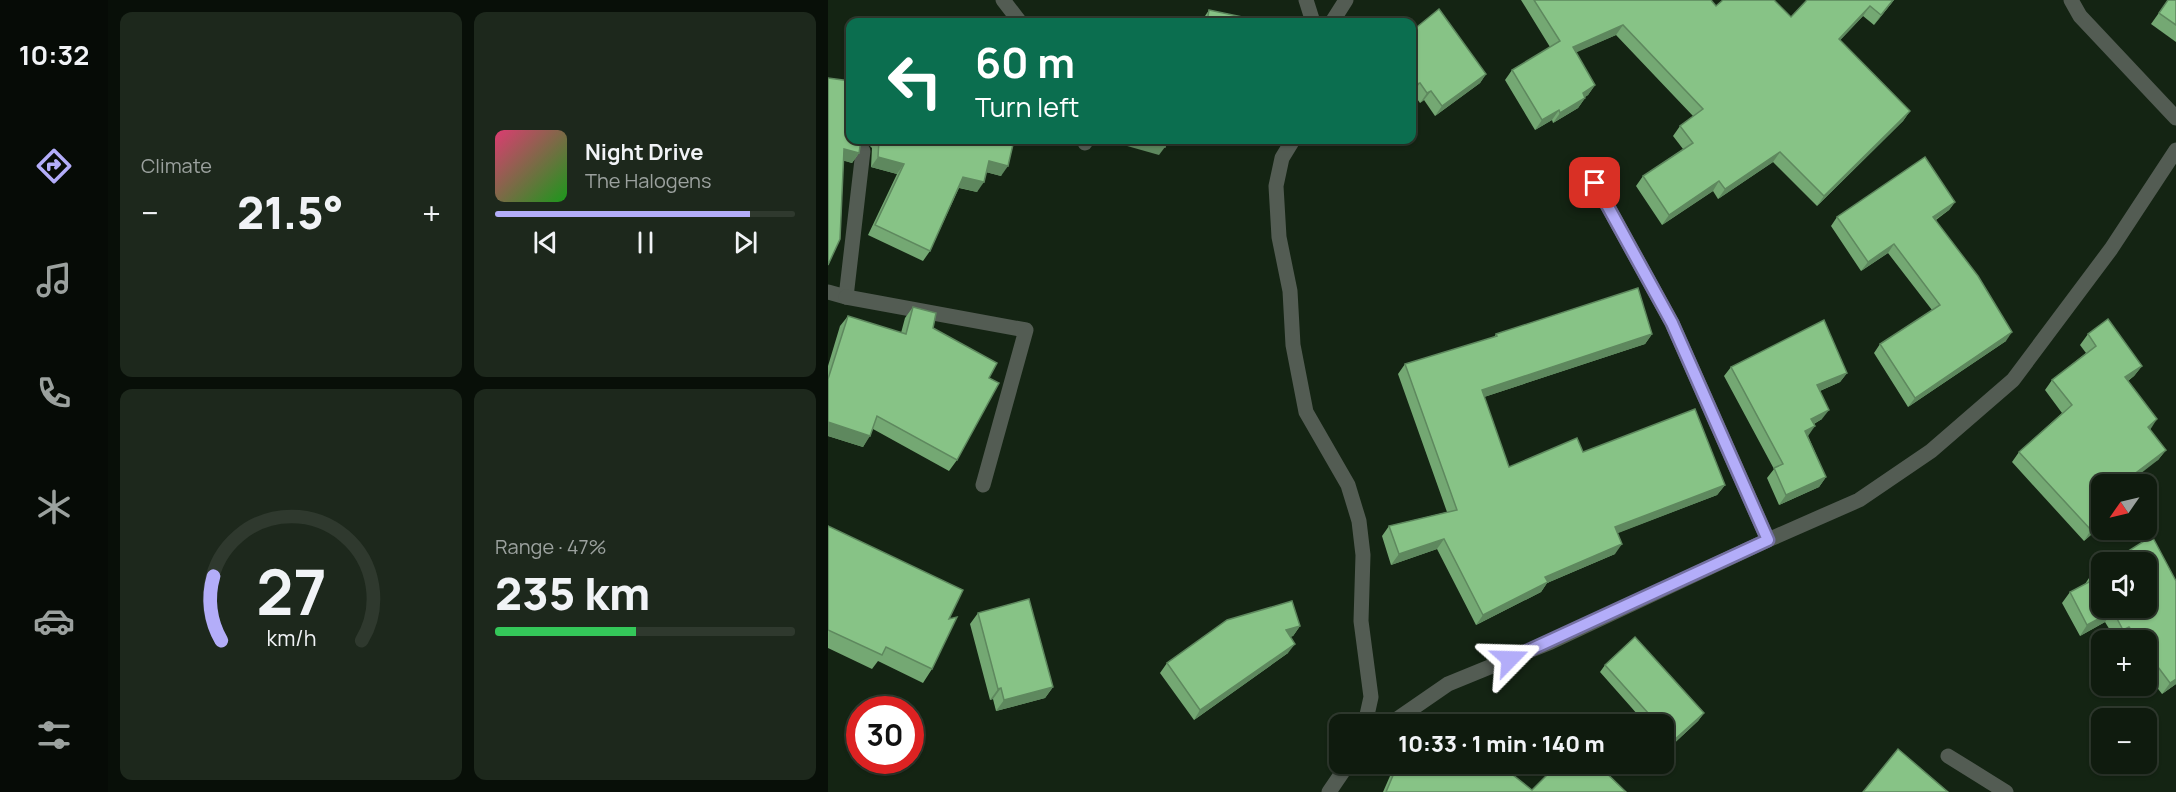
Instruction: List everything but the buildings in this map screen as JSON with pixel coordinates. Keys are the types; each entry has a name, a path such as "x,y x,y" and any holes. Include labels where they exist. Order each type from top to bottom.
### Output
{"street":[{"path":"1004,0 1017,18"},
{"path":"1306,0 1312,18"},
{"path":"1335,18 1346,0"},
{"path":"2071,0 2080,16 2176,118"},
{"path":"1291,144 1282,158 1276,186 1279,237 1290,291 1293,345 1306,412 1348,485 1359,520 1363,555 1361,621 1371,697 1367,714"},
{"path":"1404,714 1448,684 1551,642 1859,500 1931,451 2013,380 2111,249 2176,150"},
{"path":"846,297 863,152"},
{"path":"1595,183 1672,323 1768,540"},
{"path":"828,292 1026,330 983,485"},
{"path":"1948,756 2006,792"},
{"path":"1329,792 1341,774"}],"route":[{"path":"1510,659 1768,540 1672,323 1595,183"}]}
